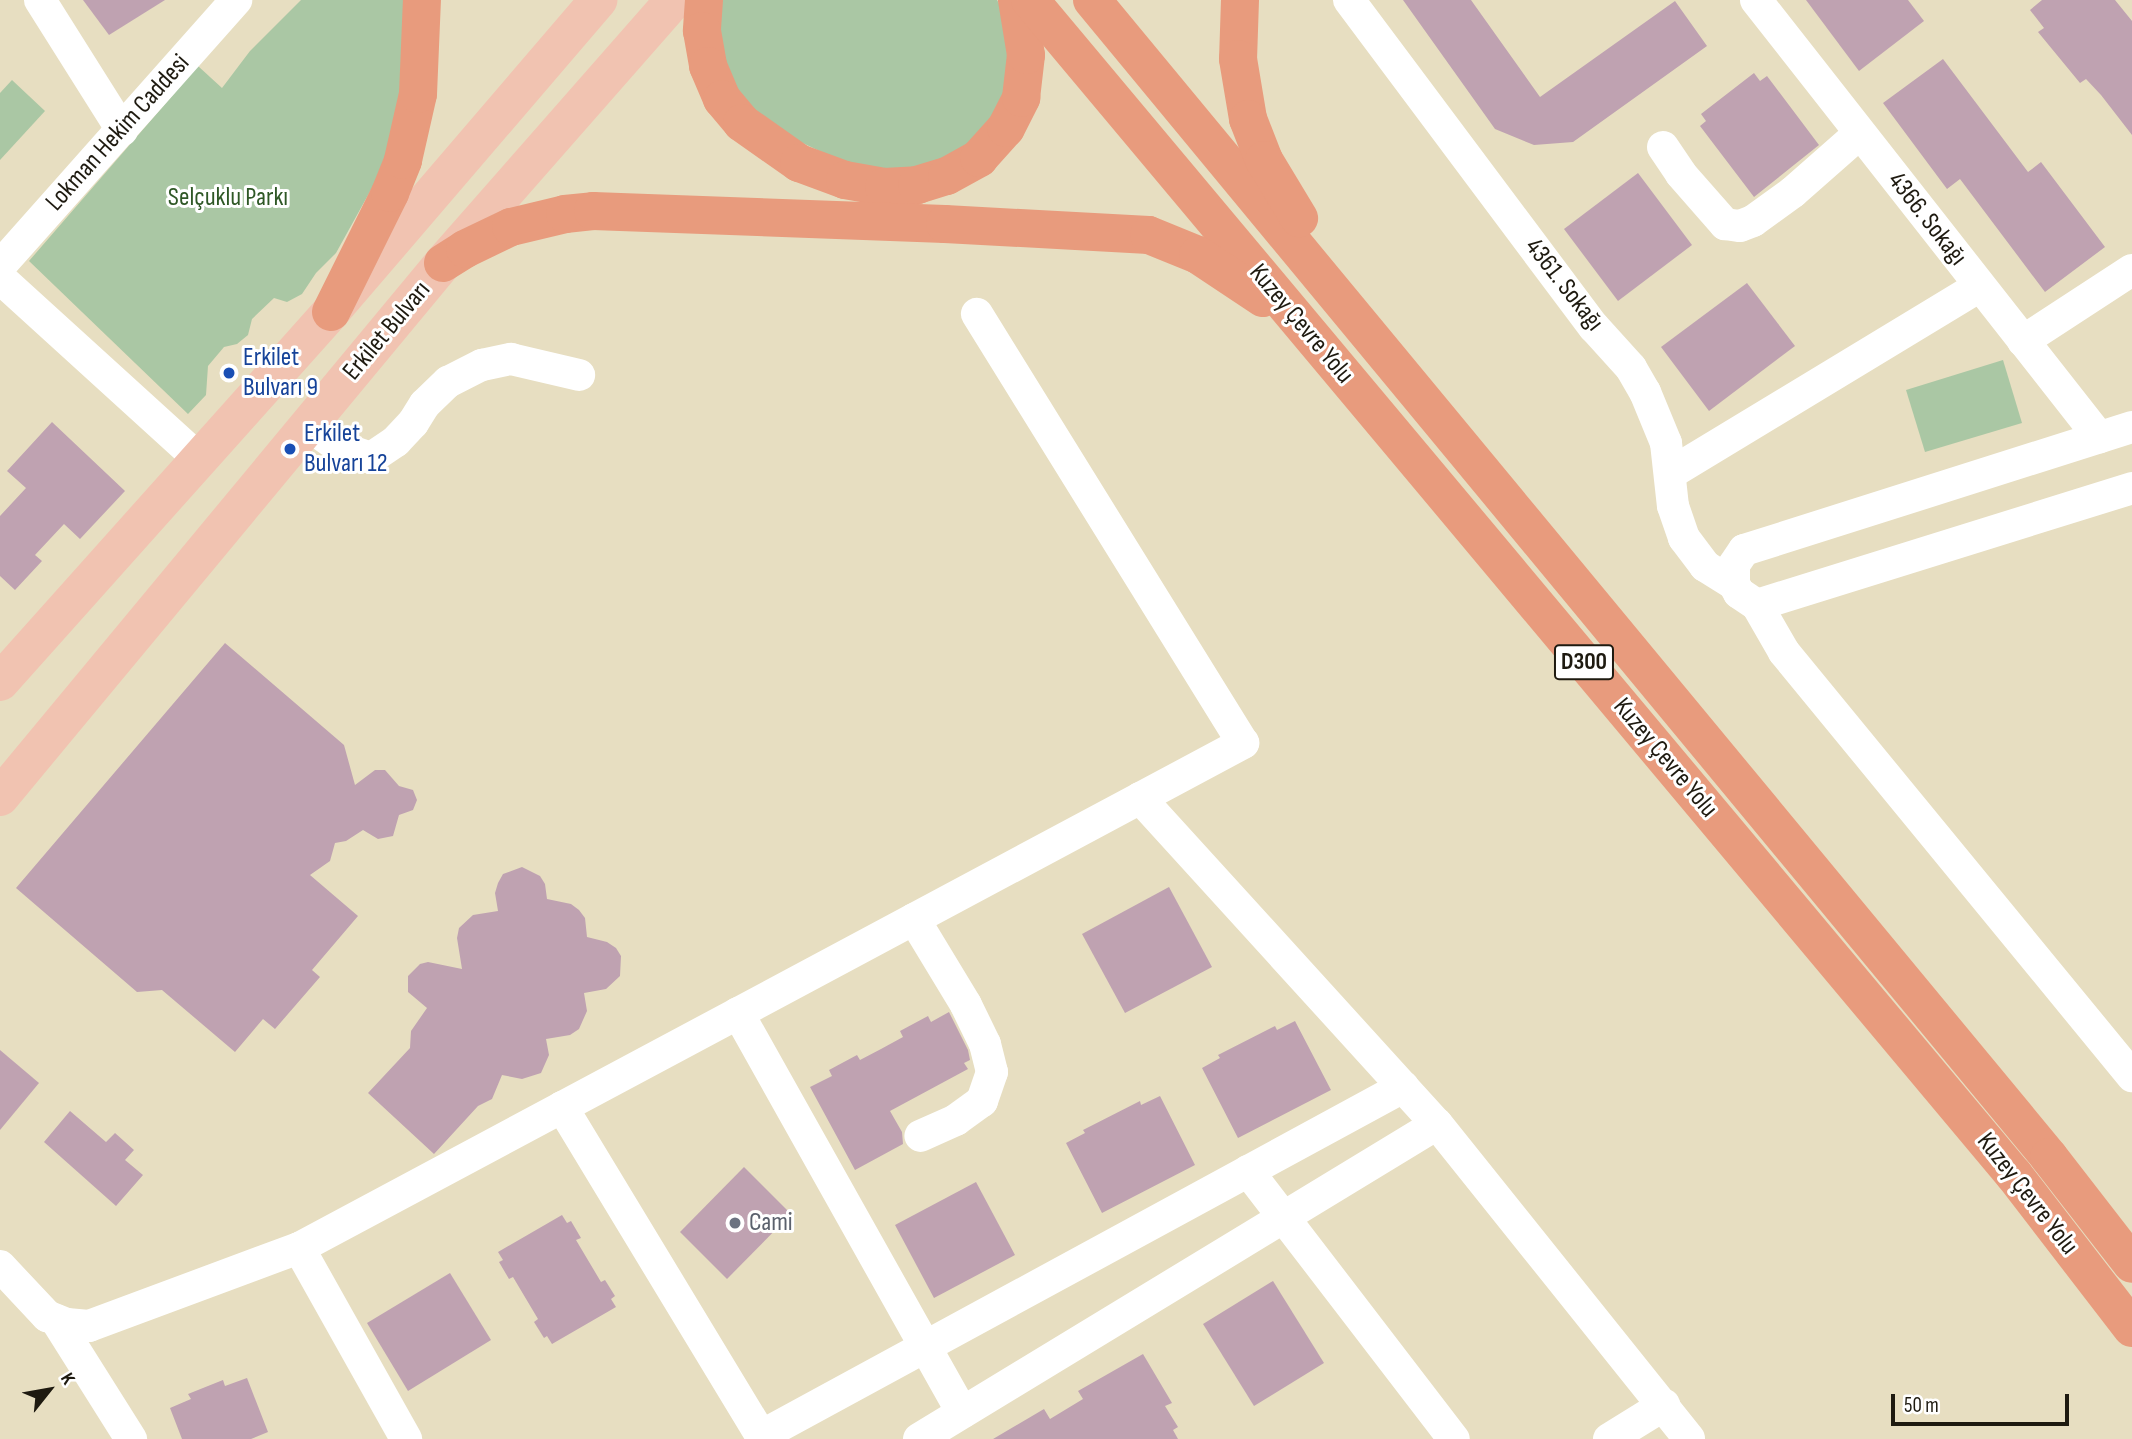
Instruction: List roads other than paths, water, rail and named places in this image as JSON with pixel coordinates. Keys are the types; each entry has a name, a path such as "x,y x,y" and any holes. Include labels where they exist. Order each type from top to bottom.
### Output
{"highway":[{"path":"331,312 390,193 403,160 418,94 422,0"},
{"path":"704,0 702,31 708,66 722,99 742,123 799,163 845,180 884,187 918,185 947,176 979,158 1006,128 1021,98 1026,66 1025,34 1017,0"},
{"name":"Kuzey Çevre Yolu","path":"1030,0 2014,1175 2132,1328"},
{"name":"Kuzey Çevre Yolu","path":"1092,0 2049,1157 2132,1265"},
{"path":"1240,0 1237,35 1241,90 1255,140 1274,179 1381,347"},
{"path":"443,263 464,249 512,227 545,218 593,211 1149,235 1198,255 1298,321"}],"main road":[{"name":"Erkilet Bulvarı","path":"0,682 331,312 598,0"},
{"name":"Erkilet Bulvarı","path":"0,797 443,263 674,0"}],"street":[{"path":"40,0 122,130"},
{"name":"Lokman Hekim Caddesi","path":"0,266 236,0"},
{"name":"4361. Sokağı","path":"1349,0 1586,316 1631,368 1657,417 1671,473 1673,506 1684,538 1705,566 1746,594"},
{"name":"4366. Sokağı","path":"1756,0 2099,438"},
{"path":"1663,147 1682,174 1725,224 1740,226 1754,221 1793,192 1860,133"},
{"path":"2023,341 2132,271"},
{"path":"0,278 198,458"},
{"path":"1671,473 1980,286"},
{"path":"0,1266 38,1309 56,1320 78,1326 100,1324 299,1248 1243,743 977,314"},
{"path":"309,426 339,447 371,458 396,441 413,423 425,404 448,382 482,365 510,359 579,375"},
{"path":"2132,427 1744,550 1734,565 1746,594 1784,652 2132,1076"},
{"path":"1746,594 2132,488"},
{"path":"1140,798 1437,1124 1689,1439"},
{"path":"914,919 966,1005 985,1044 992,1072 982,1101 956,1120 920,1136"},
{"path":"738,1013 962,1412"},
{"path":"562,1107 762,1438 1403,1087"},
{"path":"919,1439 1437,1124"},
{"path":"1248,1171 1454,1439"},
{"path":"299,1248 406,1439"},
{"path":"56,1320 131,1439"},
{"path":"1609,1439 1664,1405"}],"place":[{"name":"Erkilet Bulvarı 9","path":"229,373"},
{"name":"Erkilet Bulvarı 12","path":"290,449"},
{"name":"Cami","path":"735,1223"}],"park label":[{"name":"Selçuklu Parkı","path":"228,198"}]}
